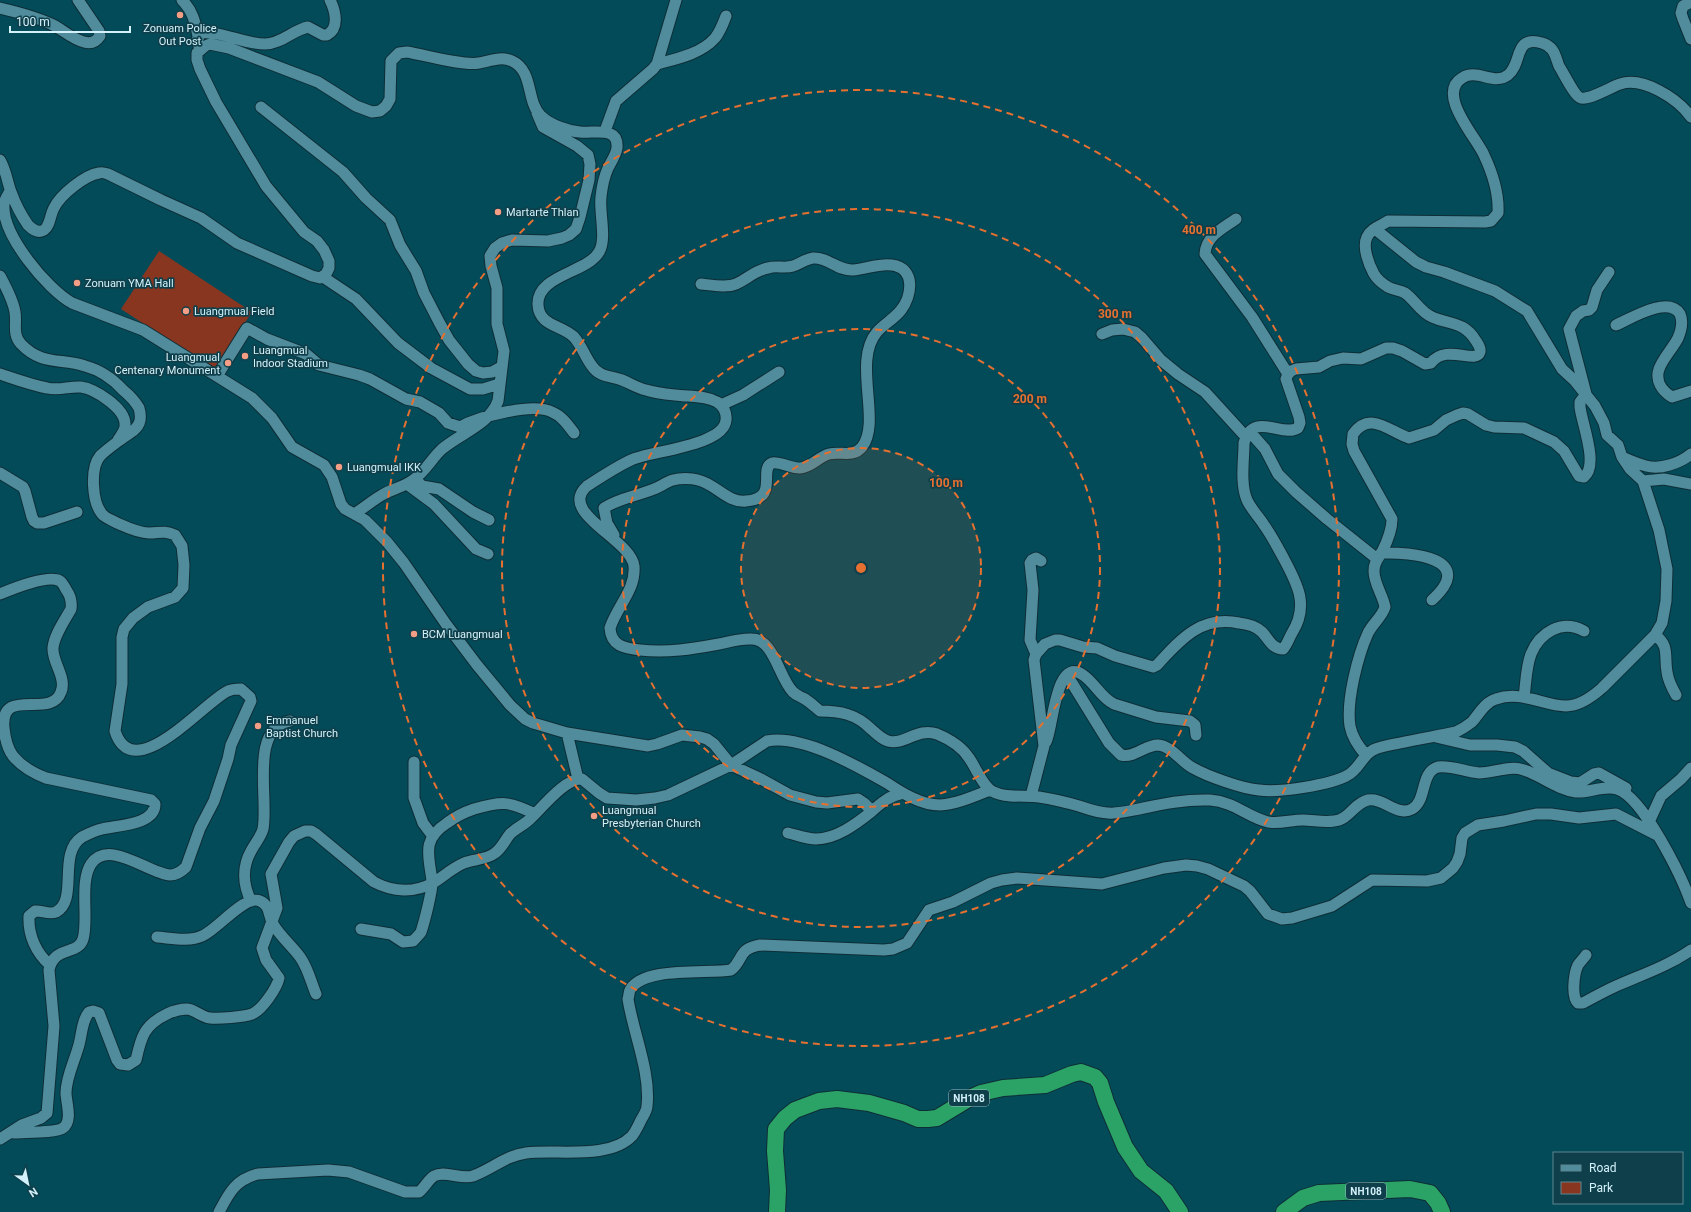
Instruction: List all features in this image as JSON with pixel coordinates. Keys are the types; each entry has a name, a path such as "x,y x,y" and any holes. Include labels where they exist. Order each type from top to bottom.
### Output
{"highway":[{"name":"NH108","path":"777,1212 778,1190 775,1151 776,1129 785,1118 795,1110 819,1101 837,1099 869,1103 904,1113 918,1119 937,1118 981,1093 1003,1088 1045,1085 1081,1072 1095,1077 1100,1083 1106,1102 1125,1147 1141,1171 1166,1191 1180,1212"},
{"name":"NH108","path":"1284,1212 1303,1198 1319,1193 1410,1189 1430,1192 1438,1203 1442,1212"}],"street":[{"path":"0,8 51,24 77,39 92,43 100,36 99,31 78,0"},
{"path":"182,0 193,14 198,36 197,44 200,49"},
{"path":"198,36 201,32 206,32 266,44 275,42 308,27 323,35 327,35 334,30 335,25 333,6 330,0"},
{"path":"605,131 616,102 653,70 657,64 676,0"},
{"path":"1691,2 1683,6 1681,13 1691,39"},
{"path":"657,64 692,53 704,47 714,39 720,31 726,16"},
{"path":"1044,746 1034,660 1036,654 1050,642 1060,640 1082,647 1097,648 1115,656 1153,667 1187,634 1210,623 1227,620 1254,626 1263,633 1276,648 1280,649 1284,647 1297,622 1300,610 1300,594 1297,583 1278,545 1250,507 1246,498 1244,488 1244,443 1248,434 1263,426 1270,426 1289,431 1298,428 1300,417 1286,379 1291,371 1296,369 1319,367 1343,358 1360,360 1386,348 1394,348 1402,351 1425,364 1431,363 1435,357 1442,355 1454,353 1470,357 1476,356 1479,353 1479,346 1472,334 1464,327 1424,313 1405,293 1389,288 1375,275 1366,252 1365,243 1366,238 1374,229 1381,223 1388,221 1485,222 1496,217 1498,213 1498,206 1488,165 1478,142 1461,117 1455,104 1453,88 1456,83 1467,75 1474,74 1500,79 1506,77 1514,67 1523,44 1528,42 1542,43 1553,50 1570,86 1580,98 1587,98 1612,89 1619,84 1631,82 1653,87 1674,100 1691,117"},
{"path":"0,160 4,167 10,191 18,208 29,226 39,232 48,226 53,209 68,191 92,175 100,172 108,174 201,218 237,243 316,278 323,277 328,272 329,268 329,262 324,250 317,241 304,232 266,186 216,102 200,69 197,60 197,53 200,49 210,44 229,48 318,82 356,106 372,112 380,111 386,106 390,99 391,61 399,54 407,52 472,63 502,58 511,60 518,65 524,71 539,120 543,127 577,146 588,155 590,164 589,180 576,229 569,235 548,241 512,240 498,246 490,256 497,288 498,324 504,351 498,401 494,409 489,416 441,450 411,482 384,494 354,514"},
{"path":"261,107 343,172 366,198 390,220 400,244 416,271 424,293 439,322 449,340 468,364 476,371 483,373 492,372 501,367"},
{"path":"536,110 547,120 563,128 580,132 605,131 615,139 617,150 607,170 601,194 602,247 594,258 547,286 538,298 540,314 544,320 572,335 583,348 591,365 602,375 621,380 644,390 678,396 707,398 721,405 725,412 726,418 722,429 716,434 679,449 632,459 582,490 580,496 582,510 591,520 618,542"},
{"path":"10,191 4,203 8,228 15,241 36,270 64,299 81,308 143,330 252,398 272,418 292,447 324,465 332,477 341,504 365,520 387,542 404,563 446,624 477,665 517,712 533,723 567,733 648,746 682,735 700,737 714,744 731,765 790,795 816,802 827,803 858,799 872,811"},
{"path":"1236,219 1211,237 1206,245 1205,254 1252,317 1288,374"},
{"path":"1067,675 1109,743 1121,755 1131,755 1153,746 1165,747 1192,768 1237,785 1259,790 1295,788 1347,776 1355,770 1366,755 1385,746 1456,732 1465,727 1490,702 1497,698 1512,696 1524,697 1566,706 1586,700 1602,688 1655,635 1662,623 1666,601 1667,569 1659,530 1643,481 1630,469 1622,457 1618,445 1607,435 1598,412 1586,394 1562,369 1527,311 1495,291 1426,267 1416,262 1374,229"},
{"path":"701,284 715,286 736,284 746,277 766,268 774,266 789,267 807,259 814,258 829,261 838,266 851,270 877,265 891,265 901,267 906,270 909,276 906,301 902,309 876,334 871,342 866,368 869,424 865,443 858,451 849,454 826,455 810,466 799,468 791,468 776,463 772,464 767,469 766,490 760,498 752,501 735,500 704,482 685,479 673,480 656,489 615,500 604,508 607,523 634,565 633,581 630,590 610,628 613,640 618,645 624,648 663,652 681,651 742,639 757,639 764,642 769,648 783,679 792,691 797,696 804,698 820,711 832,711 852,715 860,719 888,741 895,741 924,732 936,734 952,743 966,754 990,790 1006,795 1031,796 1057,800 1109,813 1178,802 1207,800 1232,805 1268,822 1300,820 1334,821 1345,818 1360,803 1371,799 1377,800 1399,810 1409,811 1416,806 1429,774 1433,770 1440,767 1477,773 1517,768 1527,771 1545,781 1569,791 1587,792 1612,788 1624,792 1649,822 1680,876 1691,903"},
{"path":"1586,394 1569,329 1576,316 1592,307 1597,290 1609,272"},
{"path":"0,276 8,292 15,312 16,337 25,348 38,356 54,362 84,365 102,372 115,382 138,406 140,417 136,428 100,457 96,463 94,497 97,507 103,515 136,531 148,533 162,531 175,535 182,546 184,577 183,588 175,597 148,607 133,618 124,629 122,637 122,684 115,731 117,737 121,743 134,750 150,748 183,727 229,690 241,689 250,697 251,701 231,745 214,801 201,824 186,867 182,871 170,875 117,856 108,855 97,858 89,867 86,875 83,940 77,947 54,957 49,970 54,1026 47,1112 41,1118 22,1125 4,1136"},
{"path":"323,277 356,299 398,343 431,368 470,389 484,389 500,384"},
{"path":"1616,326 1649,310 1660,307 1673,308 1678,311 1682,324 1679,336 1659,369 1658,380 1665,393 1672,397 1691,391"},
{"path":"217,376 247,328 267,339 306,354 319,365 370,379 406,400 420,402 439,413 448,423 460,427 478,418 520,410 547,410 559,416 574,433"},
{"path":"1102,334 1112,330 1123,329 1134,332 1142,338 1161,360 1178,374 1205,392 1265,449 1278,474 1296,492 1328,520 1379,555 1392,552 1424,556 1442,563 1448,573 1448,581 1445,587 1432,600"},
{"path":"721,405 743,395 779,372"},
{"path":"0,374 48,388 63,390 76,387 91,389 113,405 125,418 126,425 115,444"},
{"path":"1366,755 1358,747 1354,737 1350,715 1359,657 1368,632 1385,607 1374,571 1379,555 1392,528 1392,519 1354,451 1352,439 1356,430 1364,425 1374,422 1409,438 1434,430 1446,420 1457,415 1463,413 1468,414 1486,425 1494,427 1524,428 1554,442 1564,451 1579,476 1584,477 1589,471 1589,447 1580,402 1586,394"},
{"path":"1622,457 1646,467 1664,466 1691,454"},
{"path":"0,472 23,487 26,491 32,516 34,521 37,523 44,524 77,512"},
{"path":"1643,481 1664,479 1691,484"},
{"path":"411,482 422,486 439,489 473,512 489,520"},
{"path":"411,482 476,549 488,554"},
{"path":"1036,654 1030,640 1033,590 1030,563 1036,558 1042,562"},
{"path":"0,594 36,582 56,580 61,582 68,592 72,603 71,609 53,647 53,655 62,683 62,691 59,698 52,703 13,706 5,712 3,718 4,731 7,744 12,754 25,768 40,776 151,800 155,804 155,810 151,816 143,820 100,829 82,837 76,842 72,849 69,862 67,888 64,902 55,912 51,913 37,910 29,916 30,930 33,941 43,959 50,965"},
{"path":"1524,697 1530,655 1544,635 1554,628 1568,626 1577,627 1584,631"},
{"path":"1655,635 1663,640 1666,647 1667,673 1676,695"},
{"path":"1031,796 1044,746 1048,740 1058,691 1061,681 1067,675 1076,672 1084,675 1108,701 1117,706 1156,717 1190,721 1195,725 1196,735"},
{"path":"251,901 247,891 245,874 247,859 263,828 265,789 263,761 264,753 269,737 282,723 290,721"},
{"path":"567,733 578,779"},
{"path":"1432,736 1466,744 1516,747 1529,755 1548,773 1571,782 1582,783 1594,774 1599,773 1625,787 1630,792 1633,801"},
{"path":"4,1136 58,1130 67,1124 67,1083 88,1012 93,1011 99,1013 117,1060 120,1064 128,1065 136,1060 141,1039 148,1026 157,1019 172,1012 187,1009 212,1018 247,1015 258,1010 278,983 279,978 263,954 264,941 278,908 271,874 289,842 299,832 312,831 374,882 382,886 399,890 408,890 417,889 432,883 463,864 494,854 514,830 529,820 556,793 574,780 582,779 599,794 607,798 636,800 668,795 731,765 767,741 784,740 831,754 856,766 903,793 922,801 941,805 963,800 990,790"},
{"path":"414,762 414,798 423,823 432,835"},
{"path":"1649,822 1661,796 1681,779 1691,768"},
{"path":"788,833 816,839 831,836 845,830 891,797 903,793"},
{"path":"361,929 391,934 404,942 413,941 420,933 432,883 428,846 432,835 437,829 469,811 498,803 508,803 519,806 535,814"},
{"path":"219,1212 232,1190 240,1181 258,1174 328,1170 349,1172 405,1192 419,1192 435,1176 442,1174 471,1177 515,1155 526,1153 589,1151 616,1145 632,1136 647,1108 643,1062 628,999 630,990 635,984 658,974 731,970 736,966 742,953 747,949 760,945 884,950 894,949 906,943 929,910 953,902 991,883 1002,880 1016,878 1102,884 1164,868 1186,865 1197,866 1208,869 1244,886 1268,914 1282,919 1299,916 1332,906 1372,880 1427,881 1441,878 1453,868 1457,862 1460,854 1462,838 1465,833 1478,825 1504,822 1536,814 1551,814 1579,818 1616,814 1657,836"},
{"path":"157,937 191,939 202,937 232,913 251,901 260,901 267,906 272,923 302,960 316,994"},
{"path":"1586,955 1579,964 1577,970 1573,996 1578,1003 1583,1003 1615,986 1644,975 1691,950"}],"green space":[{"name":"Luangmual Field","path":"159,251 252,312 214,370 121,309"}],"place":[{"name":"Zonuam Police Out Post","path":"180,15"},
{"name":"Martarte Thlan","path":"498,212"},
{"name":"Zonuam YMA Hall","path":"77,283"},
{"name":"Luangmual Field","path":"186,311"},
{"name":"Luangmual Indoor Stadium","path":"245,356"},
{"name":"Luangmual Centenary Monument","path":"228,363"},
{"name":"Luangmual IKK","path":"339,467"},
{"name":"BCM Luangmual","path":"414,634"},
{"name":"Emmanuel Baptist Church","path":"258,726"},
{"name":"Luangmual Presbyterian Church","path":"594,816"}]}
